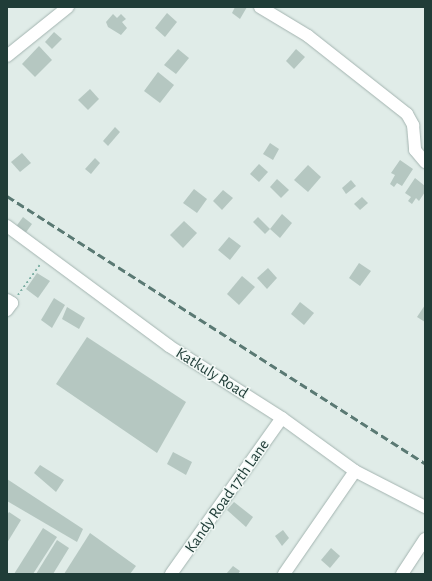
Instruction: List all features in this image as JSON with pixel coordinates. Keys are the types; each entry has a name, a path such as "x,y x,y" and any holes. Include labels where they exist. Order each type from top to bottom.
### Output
{"street":[{"path":"7,56 68,7"},
{"path":"260,7 308,36 407,114 413,125 415,150 425,162"},
{"name":"Katkuly Road","path":"7,226 168,346 282,418 355,471 425,507"},
{"name":"Kandy Road 17th Lane","path":"174,573 282,418"},
{"path":"284,574 355,471"},
{"path":"402,574 425,539"}],"path":[{"path":"9,304 47,255"}],"building":[{"path":"235,7 247,7 240,19 232,13"},
{"path":"167,13 177,22 165,37 155,28"},
{"path":"113,14 117,18 121,14 126,19 122,22 127,28 121,35 108,27 106,22"},
{"path":"54,32 62,39 52,49 45,42"},
{"path":"39,46 52,60 35,77 22,64"},
{"path":"178,49 189,58 176,74 164,65"},
{"path":"296,49 305,57 294,69 286,61"},
{"path":"158,72 174,85 160,103 144,91"},
{"path":"90,89 99,99 88,110 78,100"},
{"path":"115,127 120,132 108,146 103,141"},
{"path":"270,143 279,149 273,160 263,154"},
{"path":"22,153 31,163 20,172 11,162"},
{"path":"95,158 100,163 91,174 85,169"},
{"path":"400,160 413,169 402,186 397,183 394,187 390,184 395,175 391,173"},
{"path":"259,164 268,172 259,182 250,174"},
{"path":"308,165 321,177 308,192 294,180"},
{"path":"415,178 425,186 425,192 419,201 416,198 412,204 408,201 411,197 405,193"},
{"path":"277,179 289,190 281,198 270,187"},
{"path":"351,180 356,186 346,194 342,188"},
{"path":"194,189 207,199 197,213 183,203"},
{"path":"223,190 233,198 222,210 213,201"},
{"path":"362,197 368,203 360,210 354,204"},
{"path":"282,214 292,223 280,238 270,229"},
{"path":"23,217 32,224 24,235 15,228"},
{"path":"258,217 270,229 265,234 253,222"},
{"path":"184,221 197,233 183,248 170,235"},
{"path":"229,237 241,246 230,260 218,250"},
{"path":"359,263 371,271 360,286 349,278"},
{"path":"268,268 277,278 267,289 257,278"},
{"path":"37,273 50,281 38,298 26,289"},
{"path":"242,276 255,287 239,305 227,294"},
{"path":"54,298 65,305 52,328 41,320"},
{"path":"300,302 314,313 304,325 291,314"},
{"path":"425,305 425,322 417,317"},
{"path":"67,307 85,318 79,329 62,319"},
{"path":"87,337 186,402 157,453 56,384"},
{"path":"173,452 192,462 186,475 167,464"},
{"path":"40,465 64,480 56,492 34,473"},
{"path":"7,479 83,529 77,542 7,501"},
{"path":"234,502 253,517 246,527 227,510"},
{"path":"9,512 21,520 7,543 7,515"},
{"path":"43,528 57,537 33,574 14,574"},
{"path":"283,530 289,538 282,546 275,536"},
{"path":"90,533 136,566 130,574 64,574"},
{"path":"57,540 69,548 53,574 36,574"},
{"path":"331,548 340,556 330,568 321,560"},
{"path":"233,566 240,571 238,574 226,574"}],"railway":[{"path":"7,196 425,463"}]}
